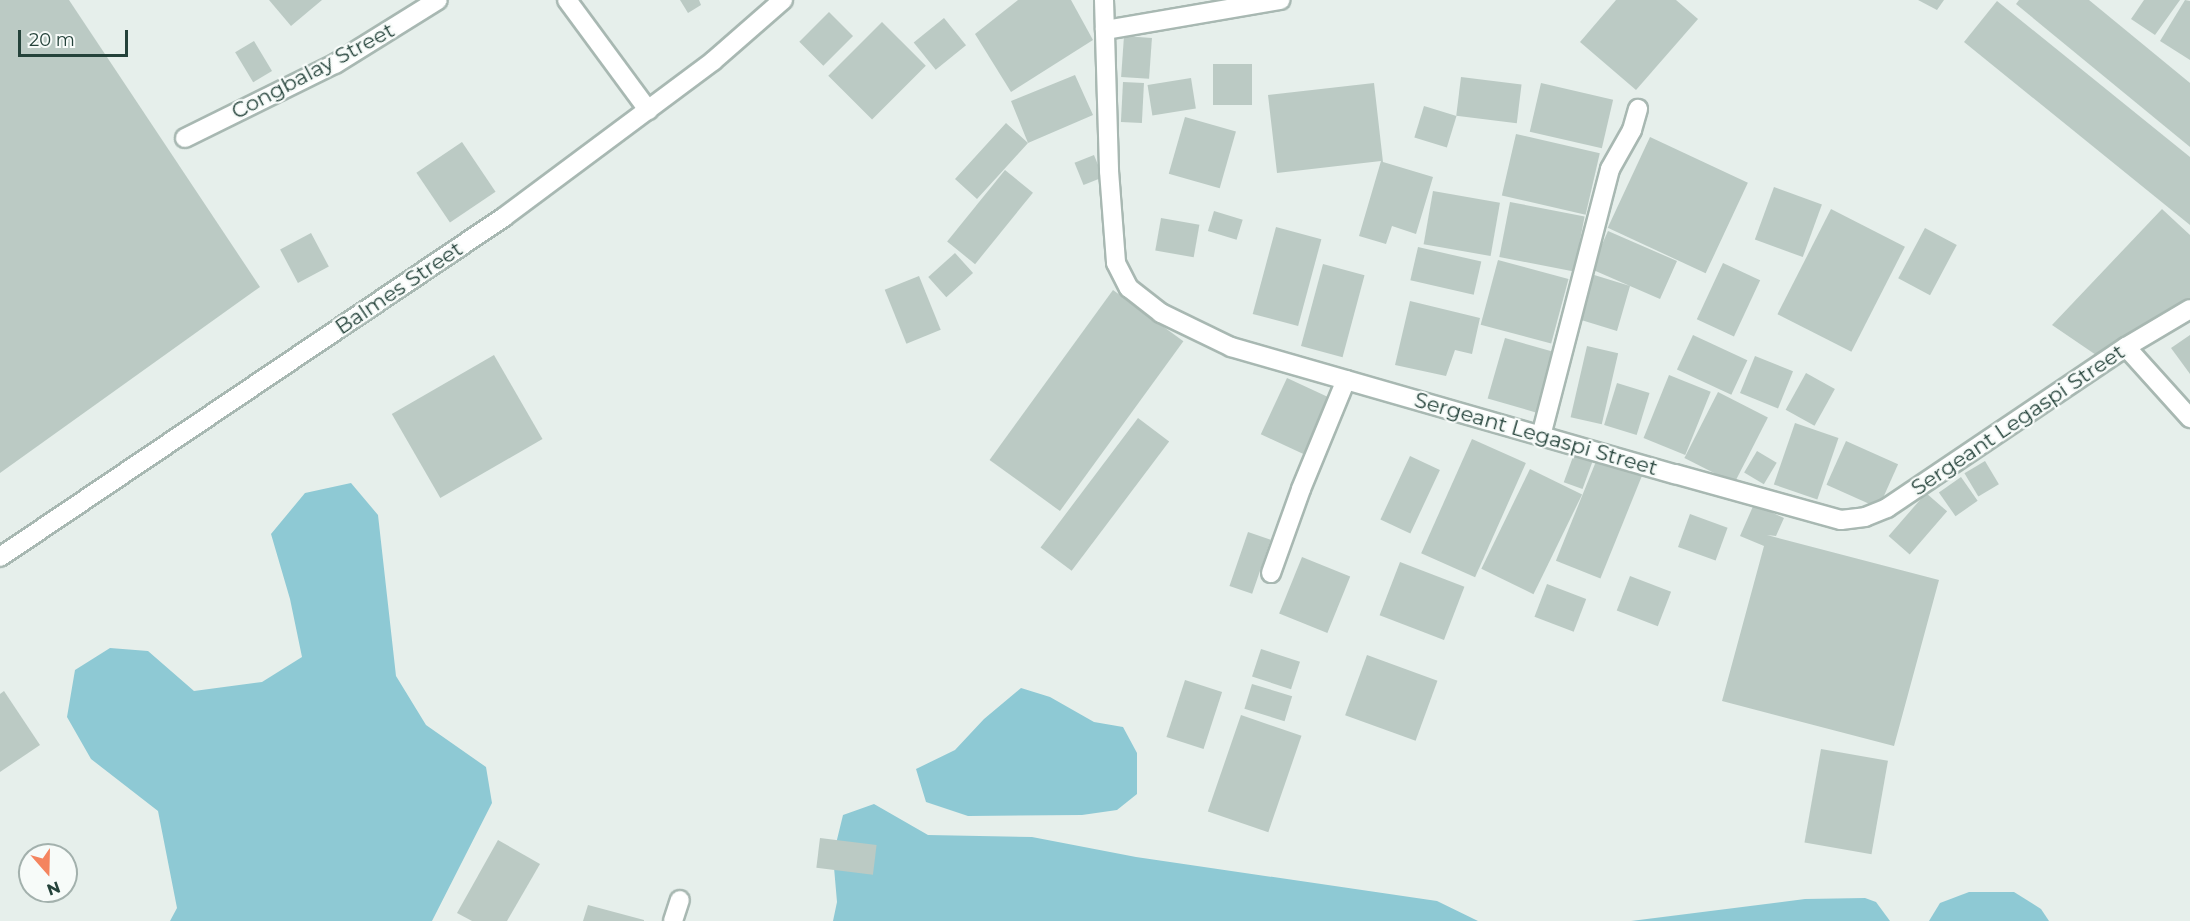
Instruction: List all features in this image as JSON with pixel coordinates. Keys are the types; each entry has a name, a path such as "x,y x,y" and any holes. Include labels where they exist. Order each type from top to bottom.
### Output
{"street":[{"name":"Congbalay Street","path":"185,138 335,64 438,0"},
{"path":"567,0 648,110"},
{"name":"Balmes Street","path":"0,557 504,217 713,61 783,0"},
{"name":"Sergeant Legaspi Street","path":"1104,0 1108,171 1116,263 1129,288 1161,313 1231,347 1346,380 1841,520 1865,517 1887,508 2126,347 2190,309"},
{"path":"1105,30 1280,0"},
{"path":"1541,435 1610,169 1632,130 1638,110"},
{"path":"2126,347 2190,418"},
{"path":"1271,573 1301,489 1346,380"},
{"path":"673,921 680,900"}],"water":[{"path":"351,483 378,515 396,676 426,725 486,767 492,803 432,921 170,921 177,908 158,811 91,759 67,717 75,670 110,648 148,651 194,691 262,682 302,657 290,599 271,534 305,493"},
{"path":"1021,688 1050,697 1094,722 1123,727 1137,753 1137,794 1117,810 1082,815 968,816 926,802 916,769 955,750 984,719"},
{"path":"874,804 928,835 1032,837 1136,857 1437,901 1478,921 833,921 837,902 833,856 843,815"},
{"path":"1969,892 2014,892 2041,909 2049,921 1929,921 1940,903"},
{"path":"1865,898 1876,902 1890,921 1631,921 1805,899"}],"building":[{"path":"0,0 69,0 260,287 0,473"},
{"path":"269,0 322,0 291,26"},
{"path":"680,0 699,0 701,5 688,13"},
{"path":"1018,0 1071,0 1093,40 1011,92 975,34"},
{"path":"1616,0 1676,0 1698,19 1636,90 1580,42"},
{"path":"1918,0 1944,0 1937,10"},
{"path":"2019,0 2089,0 2190,83 2190,147 2016,4"},
{"path":"2144,0 2180,0 2155,35 2131,19"},
{"path":"2185,0 2190,1 2190,60 2160,41"},
{"path":"1997,1 2190,157 2190,225 1964,42"},
{"path":"829,12 853,36 823,66 799,42"},
{"path":"944,18 966,45 936,70 914,43"},
{"path":"882,22 926,66 872,120 828,76"},
{"path":"1124,36 1152,38 1149,79 1121,77"},
{"path":"254,41 272,71 253,82 235,52"},
{"path":"1213,64 1252,64 1252,105 1213,105"},
{"path":"1075,75 1093,115 1028,143 1011,101"},
{"path":"1461,77 1522,84 1517,123 1456,116"},
{"path":"1191,78 1196,109 1152,116 1148,85"},
{"path":"1123,82 1144,83 1142,123 1121,122"},
{"path":"1374,83 1383,162 1433,177 1416,234 1392,226 1386,244 1359,236 1381,161 1277,173 1268,95"},
{"path":"1541,83 1613,100 1602,148 1530,132"},
{"path":"1424,106 1457,116 1447,147 1414,138"},
{"path":"1185,117 1236,132 1220,188 1169,174"},
{"path":"1006,123 1028,143 977,199 955,179"},
{"path":"1516,134 1600,153 1586,215 1502,195"},
{"path":"1650,137 1748,183 1706,273 1608,228"},
{"path":"462,142 496,192 450,222 416,173"},
{"path":"1094,155 1103,177 1084,185 1075,163"},
{"path":"1005,170 1033,193 975,264 947,241"},
{"path":"1774,187 1822,204 1803,257 1755,240"},
{"path":"1433,191 1500,203 1491,256 1424,244"},
{"path":"1510,202 1585,217 1574,271 1499,257"},
{"path":"1831,209 1905,247 1851,352 1777,314"},
{"path":"2162,209 2190,235 2190,302 2099,357 2052,325"},
{"path":"1214,211 1243,220 1237,240 1208,231"},
{"path":"1161,218 1199,225 1194,257 1155,250"},
{"path":"1276,227 1321,239 1298,326 1253,314"},
{"path":"1925,228 1957,245 1930,295 1898,278"},
{"path":"1608,231 1677,261 1660,299 1591,269"},
{"path":"311,233 329,267 298,283 280,249"},
{"path":"1418,247 1481,262 1474,295 1410,280"},
{"path":"955,253 973,273 946,297 928,277"},
{"path":"1498,260 1569,279 1551,344 1481,325"},
{"path":"1723,263 1760,280 1734,337 1697,319"},
{"path":"1323,264 1365,275 1343,357 1301,346"},
{"path":"1591,274 1630,286 1617,331 1578,319"},
{"path":"919,276 941,330 906,344 885,290"},
{"path":"1113,290 1183,341 1060,511 990,460"},
{"path":"1410,301 1480,318 1472,354 1455,350 1446,376 1395,365"},
{"path":"1693,335 1747,360 1731,395 1677,369"},
{"path":"2190,335 2190,374 2171,348"},
{"path":"1505,338 1555,352 1538,413 1488,399"},
{"path":"1587,346 1618,353 1602,424 1571,417"},
{"path":"494,355 542,439 440,498 392,414"},
{"path":"1755,356 1793,371 1778,408 1740,393"},
{"path":"1806,373 1835,389 1815,426 1786,410"},
{"path":"1669,375 1711,392 1685,455 1644,438"},
{"path":"1287,378 1330,398 1303,454 1261,434"},
{"path":"1617,383 1650,393 1637,435 1604,425"},
{"path":"1718,392 1768,417 1734,483 1684,458"},
{"path":"1138,418 1169,441 1072,571 1041,547"},
{"path":"1795,423 1838,438 1817,499 1774,484"},
{"path":"1472,439 1526,463 1475,577 1421,553"},
{"path":"1846,441 1898,464 1879,508 1826,485"},
{"path":"1757,451 1777,463 1764,484 1744,472"},
{"path":"1574,454 1593,461 1583,489 1564,482"},
{"path":"1599,454 1644,472 1600,579 1556,561"},
{"path":"1410,456 1440,470 1410,533 1380,519"},
{"path":"1985,461 1999,484 1978,497 1964,473"},
{"path":"1530,469 1582,494 1533,594 1481,569"},
{"path":"1961,477 1978,501 1956,516 1939,492"},
{"path":"1926,493 1947,511 1910,554 1889,536"},
{"path":"1754,504 1784,518 1776,536 1767,535 1939,580 1894,746 1722,701 1764,546 1740,536"},
{"path":"1690,514 1728,528 1716,561 1678,547"},
{"path":"1248,532 1271,540 1252,594 1229,586"},
{"path":"1302,557 1350,576 1327,633 1279,614"},
{"path":"1400,562 1464,587 1444,640 1380,615"},
{"path":"1630,576 1671,592 1658,626 1617,611"},
{"path":"1547,584 1586,599 1574,632 1534,617"},
{"path":"1261,649 1300,662 1291,689 1252,677"},
{"path":"1367,655 1437,681 1416,741 1345,715"},
{"path":"1185,680 1222,692 1204,749 1166,737"},
{"path":"1252,684 1292,696 1285,721 1244,709"},
{"path":"4,691 40,745 0,772 0,694"},
{"path":"1241,715 1302,736 1268,832 1208,811"},
{"path":"1821,749 1888,761 1871,854 1805,843"},
{"path":"820,838 877,845 873,875 816,868"},
{"path":"498,840 540,864 507,921 472,921 457,913"},
{"path":"588,905 644,920 644,921 583,921"}]}
